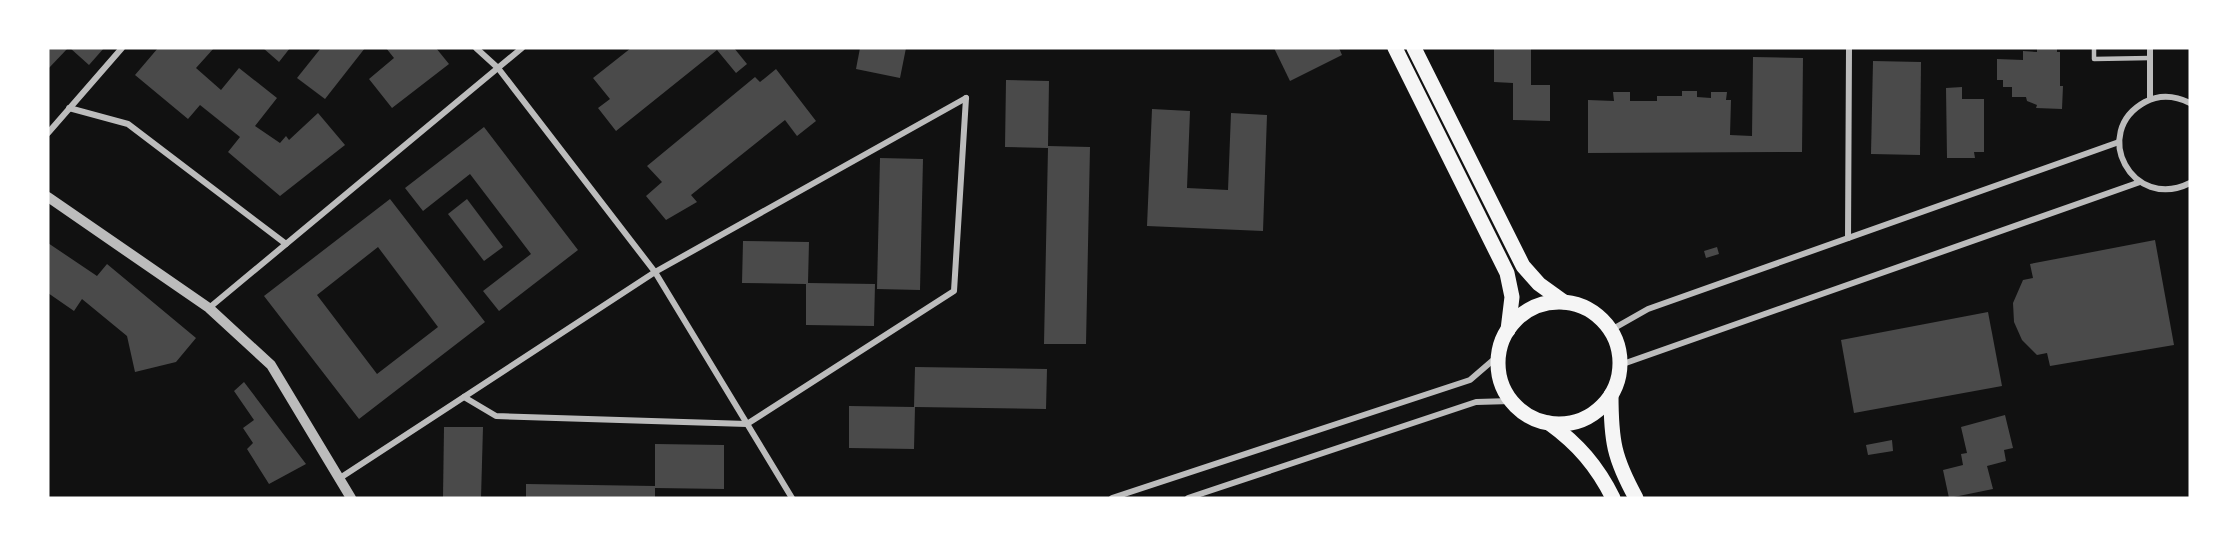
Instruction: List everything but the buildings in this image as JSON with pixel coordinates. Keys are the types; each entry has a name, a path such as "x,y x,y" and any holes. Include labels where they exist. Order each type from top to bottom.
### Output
{"main road":[{"path":"1395,48 1507,273 1512,297 1509,330 1499,356 1501,379 1511,401 1522,411 1549,423 1574,441 1600,473 1613,498"},
{"path":"1414,48 1523,266 1539,284 1564,302"},
{"path":"1509,330 1519,318 1532,309 1548,303 1564,302 1582,306 1598,316 1611,330 1618,346 1620,365 1611,395 1611,432 1617,463 1636,498"},
{"path":"1549,423 1566,423 1584,418 1599,409 1611,395"}],"street":[{"path":"48,133 122,48"},
{"path":"476,48 498,68 655,272 792,498"},
{"path":"209,308 522,48"},
{"path":"1848,238 1849,48"},
{"path":"2150,48 2150,99"},
{"path":"2190,103 2176,97 2150,99 2128,115 2119,142 2121,157 2129,172 2140,182 2153,188 2167,190 2190,183"},
{"path":"340,478 655,272 966,98 954,291 747,424 496,416 464,397"},
{"path":"69,108 128,124 286,244"},
{"path":"1611,330 1648,309 2119,142"},
{"path":"1620,365 2140,182"},
{"path":"48,197 209,308 271,365 351,498"},
{"path":"1112,498 1470,380 1499,356"},
{"path":"1188,498 1476,402 1511,401"}],"lane":[{"path":"2094,48 2094,59 2150,58"}]}
